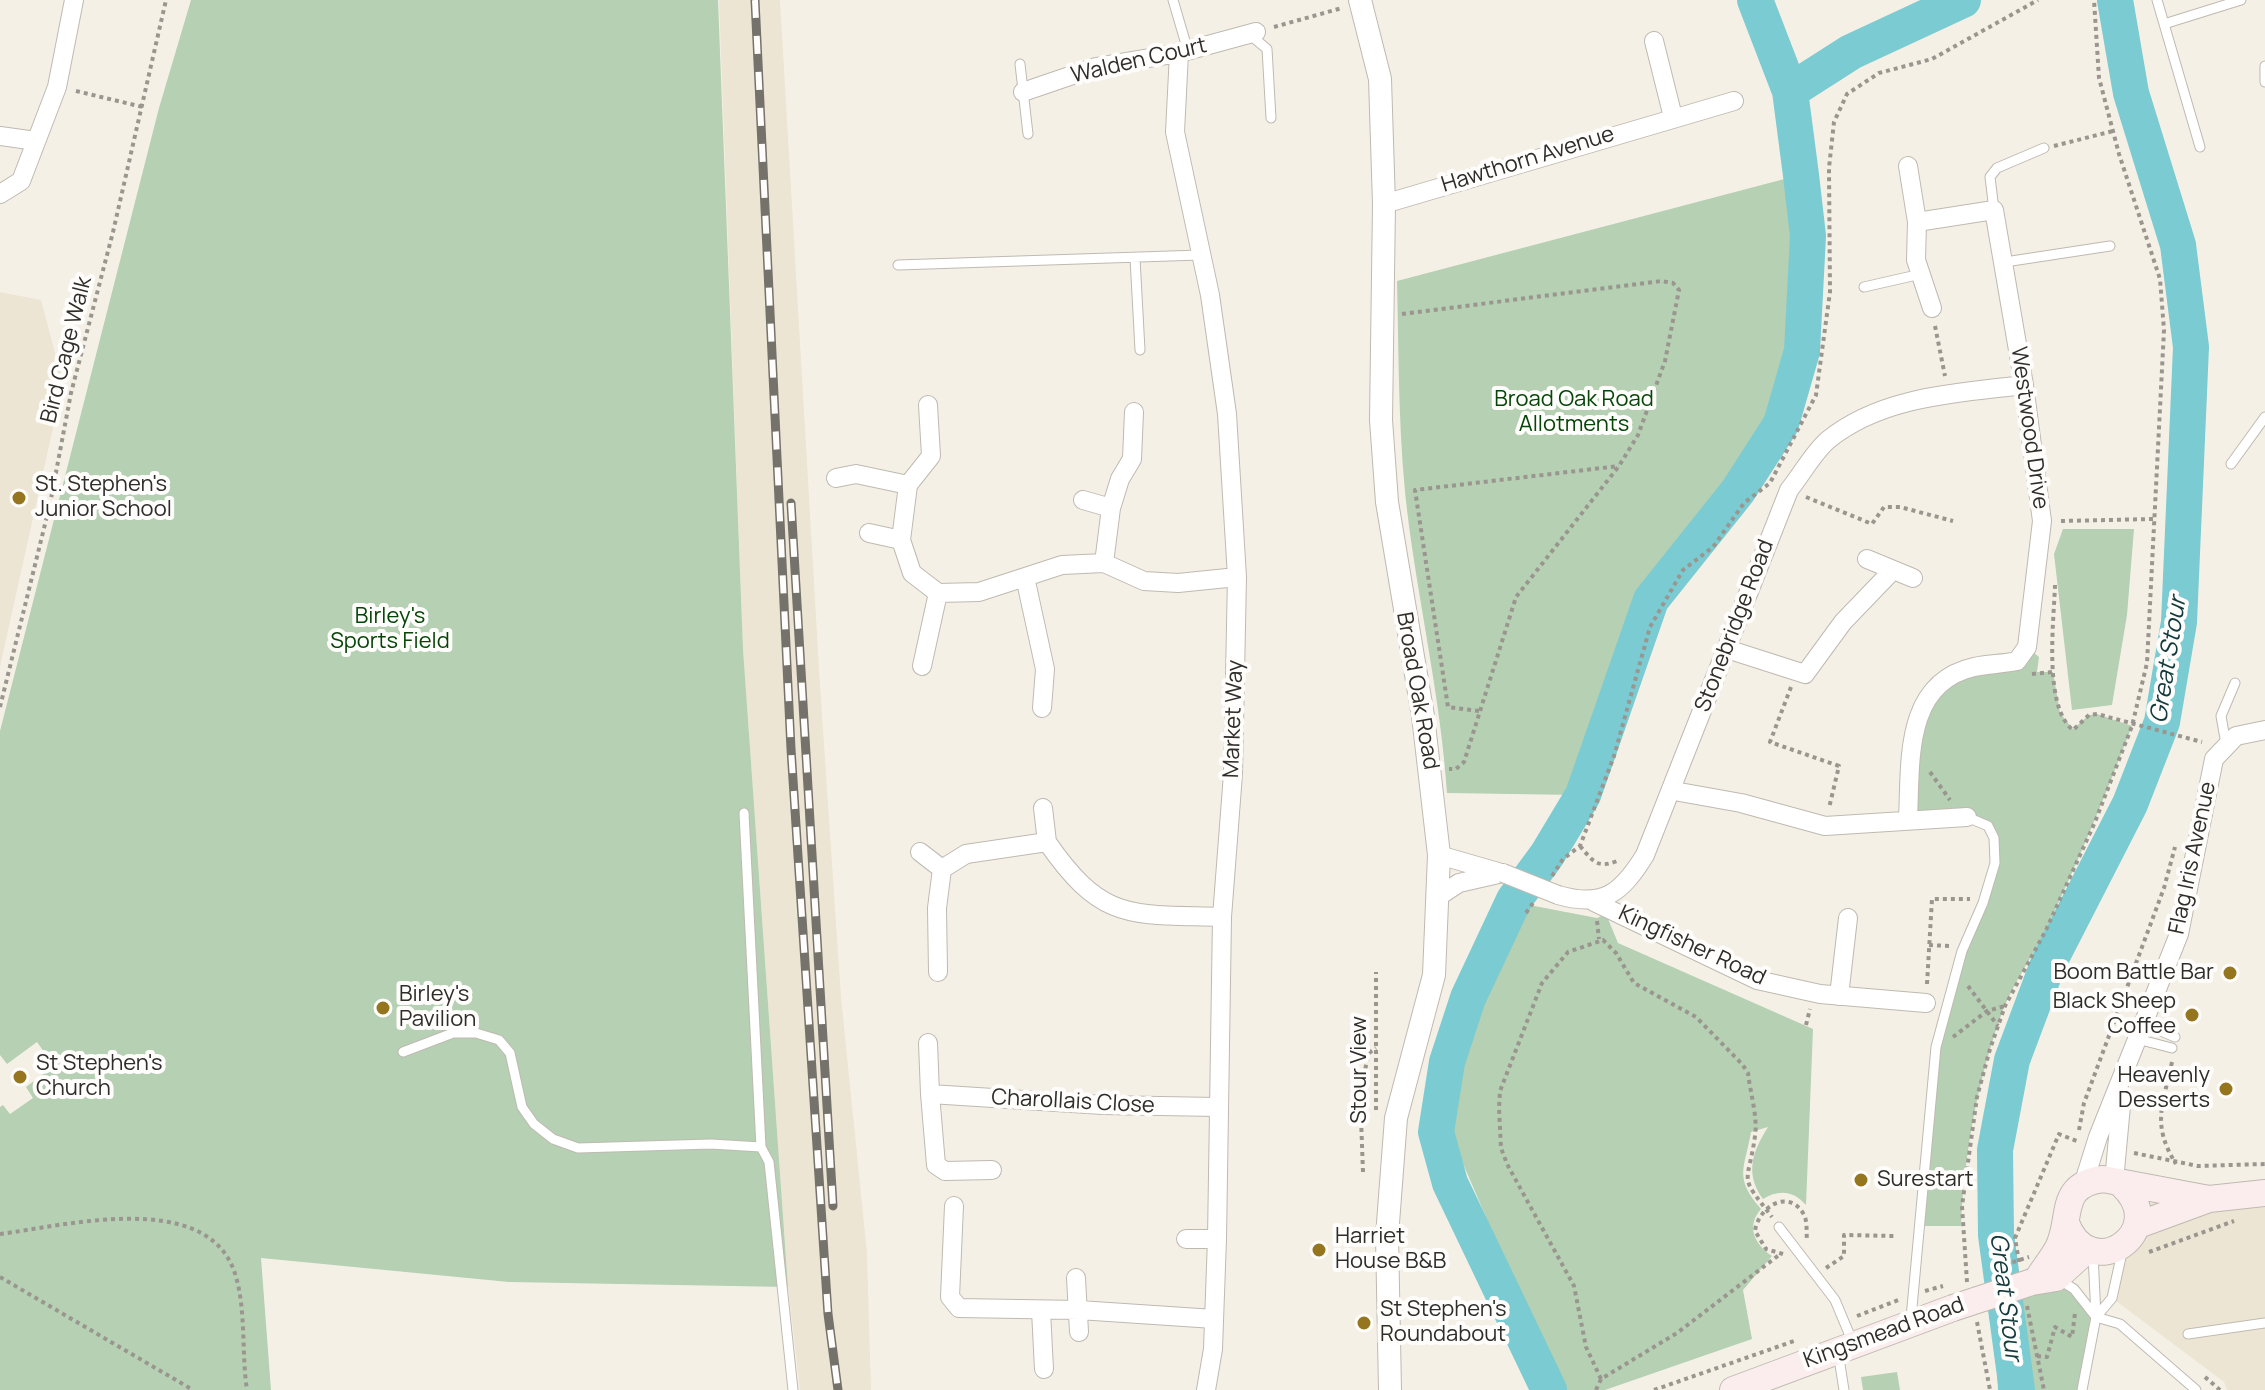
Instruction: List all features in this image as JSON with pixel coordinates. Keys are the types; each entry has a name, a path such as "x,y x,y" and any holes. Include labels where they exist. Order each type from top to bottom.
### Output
{"main road":[{"path":"2041,1281 2058,1248 2066,1223 2068,1201 2083,1185 2103,1179 2209,1199 2265,1193"},
{"path":"2118,1183 2137,1204 2134,1242"},
{"path":"2066,1223 2077,1243 2090,1250 2115,1250 2209,1199"},
{"name":"Kingsmead Road","path":"1733,1390 1845,1338 1911,1322 1960,1300 2041,1281 2090,1250"}],"street":[{"path":"0,194 21,181 57,87 74,0"},
{"name":"Broad Oak Road","path":"1363,1 1380,79 1384,204 1381,420 1387,502 1430,769 1439,855 1434,975 1396,1118 1387,1236 1391,1387"},
{"name":"Walden Court","path":"1023,92 1096,67 1183,52 1252,33"},
{"path":"1654,41 1673,117"},
{"name":"Market Way","path":"1183,52 1175,132 1227,414 1237,577 1233,774 1222,917 1214,1319 1206,1390"},
{"name":"Hawthorn Avenue","path":"1384,204 1734,101"},
{"path":"0,136 36,141"},
{"path":"1908,166 1917,222 1916,260 1932,308"},
{"path":"1917,222 1994,210"},
{"name":"Westwood Drive","path":"1908,818 1910,747 1922,705 1950,677 1973,667 2017,661 2033,652 2034,582 2042,521 2024,385 1994,210"},
{"name":"Stonebridge Road","path":"1594,902 1609,896 1637,868 1674,791 1789,490 1825,443 1853,423 1885,408 1949,394 2024,385"},
{"path":"928,405 931,456 908,485 901,540 912,573 938,593 979,592 1062,565 1104,563 1144,581 1178,583 1237,577"},
{"path":"1104,563 1111,508 1120,479 1132,459 1134,412"},
{"path":"836,478 856,474 908,485"},
{"path":"1083,500 1111,508"},
{"path":"869,533 901,540"},
{"path":"1867,559 1913,578"},
{"path":"1727,649 1796,674 1805,674 1843,622 1893,570"},
{"path":"1025,577 1045,669 1042,708"},
{"path":"922,666 938,593"},
{"path":"2226,744 2236,736 2265,730"},
{"name":"Flag Iris Avenue","path":"2083,1185 2129,1057 2179,934 2209,777 2214,759 2226,744"},
{"path":"1674,791 1741,803 1825,826 1908,818 1962,817"},
{"path":"1043,808 1047,842 1073,880 1100,901 1139,914 1222,917"},
{"path":"942,869 966,854 1047,842"},
{"path":"920,852 942,869"},
{"path":"1439,855 1553,887 1594,902"},
{"path":"938,972 937,908 942,869"},
{"path":"1439,896 1459,883 1502,873"},
{"name":"Kingfisher Road","path":"1594,902 1757,980 1792,990 1926,1003"},
{"path":"1839,996 1848,918"},
{"path":"928,1043 936,1165 945,1171 992,1170"},
{"name":"Flag Iris Avenue","path":"2118,1183 2119,1116 2129,1057"},
{"name":"Charollais Close","path":"930,1094 1103,1105 1217,1107"},
{"path":"954,1206 950,1297 959,1308 1079,1310 1214,1319"},
{"path":"1186,1239 1217,1239"},
{"path":"1076,1278 1079,1332"},
{"path":"1041,1311 1044,1369"}],"lane":[{"path":"1173,0 1183,52"},
{"path":"2157,0 2200,147"},
{"path":"2164,24 2241,0"},
{"path":"1252,33 1267,49 1271,118"},
{"path":"1020,64 1028,134"},
{"path":"2265,66 2265,82"},
{"path":"1994,210 1990,177 1997,168 2044,148"},
{"path":"2005,262 2110,246"},
{"path":"898,265 1200,255"},
{"path":"1135,258 1140,350"},
{"path":"1864,287 1921,274"},
{"path":"2231,464 2265,417"},
{"path":"2226,744 2221,716 2235,683"},
{"path":"744,813 761,1147 769,1162 793,1390"},
{"path":"1911,1322 1934,1066 1960,960 1995,863 1994,838 1988,826 1962,817"},
{"path":"2139,1031 2175,1037"},
{"path":"2139,1031 2173,1052"},
{"path":"403,1052 453,1033 476,1033 499,1040 510,1053 522,1107 534,1124 553,1139 578,1148 711,1144 761,1147"},
{"path":"1779,1227 1835,1300 1845,1338 1844,1390"},
{"path":"2096,1317 2112,1298 2134,1242"},
{"path":"2082,1390 2096,1317 2097,1278 2090,1250"},
{"path":"2041,1281 2096,1317 2120,1324 2196,1390"},
{"path":"2188,1334 2265,1323"}],"path":[{"name":"Bird Cage Walk","path":"0,707 50,504 71,393 143,107 166,0"},
{"path":"1553,887 1563,859 1580,846 1614,756 1650,627 1683,570 1713,547 1744,503 1770,483 1816,395 1830,292 1829,168 1834,122 1847,94 1879,73 1932,59 2038,0"},
{"path":"1967,1284 1963,1270 1962,1206 1977,1097 2005,1006 2046,930 2089,835 2132,726 2147,663 2164,330 2160,279 2099,78 2094,0"},
{"path":"1252,33 1363,1"},
{"path":"57,87 143,107"},
{"path":"2044,148 2113,131"},
{"path":"1382,317 1661,281 1673,283 1679,290 1665,361 1638,435 1619,466 1516,597 1464,762 1456,769 1430,769"},
{"path":"1932,308 1949,394"},
{"path":"1479,711 1448,707 1415,490 1619,466"},
{"path":"1789,490 1872,524 1884,507 1900,507 1953,521"},
{"path":"2042,521 2154,519"},
{"path":"2034,582 2055,584 2053,672 2060,713 2073,730 2089,715 2097,714 2132,726 2202,742 2199,750"},
{"path":"2026,676 2053,672"},
{"path":"1796,674 1770,742 1839,766 1825,826"},
{"path":"1927,763 1937,786 1957,805 1962,817"},
{"path":"1580,846 1596,864"},
{"path":"2037,1356 2047,1357 2055,1327 2072,1337 2076,1321 2074,1301 2041,1281 2015,1238 2059,1134 2076,1142 2084,1103 2164,888 2176,846"},
{"path":"1926,1003 1932,899 1984,899"},
{"path":"1526,913 1534,902"},
{"path":"1601,1379 1586,1347 1574,1286 1501,1148 1500,1091 1542,983 1568,952 1603,940 1616,953 1634,983 1696,1017 1742,1064 1748,1073 1755,1137 1746,1169 1747,1180 1779,1227"},
{"path":"1929,945 1964,947"},
{"path":"1960,960 1968,987 1998,1026"},
{"name":"Stour View","path":"1376,972 1376,1119"},
{"path":"1934,1066 1953,1036 1987,1011 2005,1006"},
{"path":"1363,1172 1360,1091 1369,1053 1376,1048"},
{"path":"2173,1052 2160,1126 2162,1142 2177,1164"},
{"path":"2146,1156 2177,1164 2265,1164"},
{"path":"0,1234 132,1216 195,1231 220,1246 234,1271 247,1390"},
{"path":"2134,1242 2237,1220"},
{"path":"1596,1390 1601,1379 1677,1333 1806,1233"},
{"path":"1826,1268 1844,1256 1844,1235 1894,1236"},
{"path":"0,1277 193,1390"},
{"path":"2041,1281 2037,1356 2044,1390"},
{"path":"1845,1338 1914,1295 1960,1300 1990,1390"},
{"path":"1654,1390 1811,1335"},
{"path":"2201,1374 2220,1390"},
{"path":"1673,1384 1675,1390"}],"shaded area":[{"path":"719,0 780,0 841,997 867,1253 871,1390 800,1390 788,1287 743,649"},
{"name":"St. Stephen's Junior School","path":"0,292 41,300 63,383 0,667"},
{"path":"2265,1193 2265,1390 2227,1390 2224,1382 2112,1298 2137,1204"}],"green space":[{"name":"Birley's Sports Field","path":"191,0 718,0 743,649 788,1287 509,1282 261,1258 271,1390 0,1390 0,1107 3,1105 10,1114 33,1098 26,1087 54,1066 37,1042 7,1064 0,1055 0,731 159,108"},
{"name":"Broad Oak Road Allotments","path":"1792,177 1801,241 1801,284 1795,349 1776,422 1734,489 1648,599 1577,795 1447,793 1440,726 1405,496 1397,281"},
{"path":"2063,529 2134,529 2127,615 2112,705 2072,710 2054,554"},
{"path":"2027,647 2039,657 2037,672 2053,672 2060,713 2073,729 2089,715 2097,714 2132,726 2069,879 2041,939 2007,1000 1994,1036 1974,1116 1965,1171 1961,1226 1920,1226 1936,1047 1995,863 1994,838 1974,818 1908,818 1910,783 1934,690"},
{"path":"1524,904 1597,918 1606,914 1618,943 1813,1029 1806,1205 1786,1193 1763,1199 1757,1189 1753,1162 1768,1127 1751,1132 1744,1164 1747,1189 1761,1209 1754,1222 1754,1234 1772,1256 1743,1290 1752,1339 1605,1390 1565,1390 1539,1340 1455,1145 1448,1105 1465,1033"},
{"path":"2036,1281 2074,1289 2096,1321 2085,1390 2031,1390 2014,1288"},
{"path":"1897,1372 1900,1390 1863,1390 1861,1377"}],"water":[{"path":"2014,1288 2031,1390 1998,1390 1993,1295"}],"waterway":[{"name":"Great Stour","path":"1549,1390 1450,1183 1436,1132 1447,1062 1468,998 1514,900 1547,855 1583,795 1651,600 1738,491 1781,424 1802,351 1808,236 1790,91 1755,0"},
{"name":"Great Stour","path":"1790,91 1851,52 1963,0"},
{"name":"Great Stour","path":"2017,1390 1996,1235 1995,1150 2012,1060 2048,964 2130,804 2162,722 2179,622 2191,347 2178,245 2131,93 2115,0"}],"railway":[{"path":"755,0 791,749 828,1314 838,1390"},
{"path":"791,503 833,1206"}],"place":[{"name":"St. Stephen's Junior School","path":"19,498"},
{"name":"Boom Battle Bar","path":"2230,973"},
{"name":"Birley's Pavilion","path":"383,1008"},
{"name":"Black Sheep Coffee","path":"2192,1015"},
{"name":"St Stephen's Church","path":"20,1077"},
{"name":"Heavenly Desserts","path":"2226,1089"},
{"name":"Surestart","path":"1861,1180"},
{"name":"Harriet House B&B","path":"1319,1250"},
{"name":"St Stephen's Roundabout","path":"1364,1323"}]}
